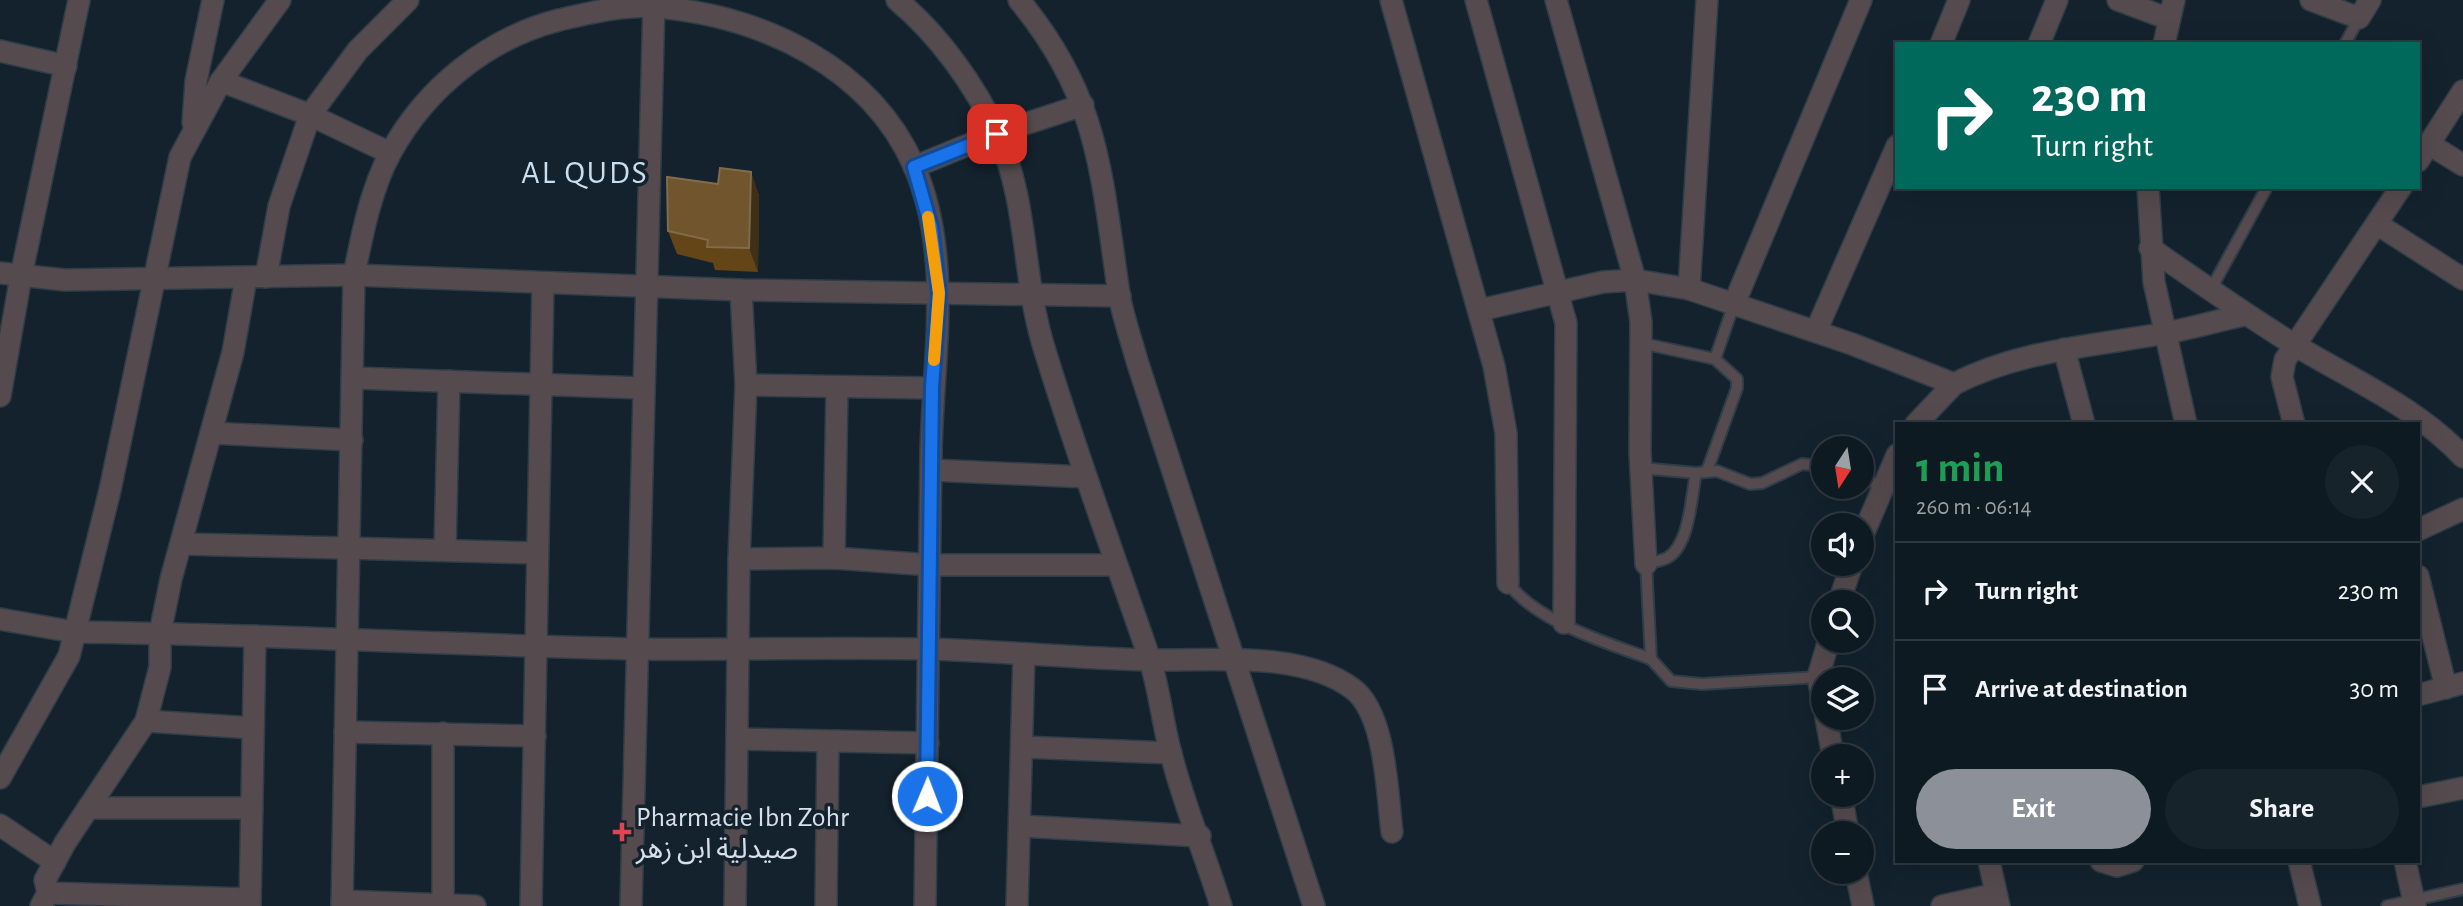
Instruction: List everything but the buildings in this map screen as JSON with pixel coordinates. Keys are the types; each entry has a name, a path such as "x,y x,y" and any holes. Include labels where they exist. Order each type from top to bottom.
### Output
{"street":[{"path":"0,396 10,274 66,66 79,0"},
{"path":"193,129 196,81 213,0"},
{"path":"0,778 69,656 110,490 180,157 221,81 280,0"},
{"path":"255,636 250,903 45,900 45,880 55,862 146,721 160,667 160,633 211,433 256,277 310,115 358,50 408,0"},
{"path":"897,0 916,16 944,48 976,95 997,134 1016,181 1031,295 1086,477 1150,660 1171,753 1222,906"},
{"path":"1019,0 1062,60 1083,105 1106,189 1120,296 1137,361 1314,906"},
{"path":"1391,0 1494,366 1506,433 1508,583"},
{"path":"1476,0 1567,339 1564,623"},
{"path":"1556,0 1635,279 1641,343 1641,468 1646,564"},
{"path":"1689,289 1707,0"},
{"path":"1734,303 1861,0"},
{"path":"1943,42 1959,0"},
{"path":"2040,42 2057,0"},
{"path":"2118,0 2172,9 2164,42"},
{"path":"2311,0 2365,9"},
{"path":"631,906 639,649 644,286 654,3"},
{"path":"475,906 342,903 354,275 368,215 390,153 427,100 451,77 483,54 521,33 557,21 654,3 720,16 768,33 823,58 863,92 888,123 914,167 931,227 939,293 932,387 925,906"},
{"path":"0,51 66,66"},
{"path":"221,81 310,115 390,153"},
{"path":"2463,91 2424,152 2463,165"},
{"path":"914,167 997,134 1083,105"},
{"path":"1816,331 1895,151"},
{"path":"2148,189 2150,248 2164,334 2186,422"},
{"path":"2294,422 2282,371 2295,345 2400,189"},
{"path":"2377,224 2463,279"},
{"path":"2150,248 2244,314 2410,413 2450,443 2463,457"},
{"path":"10,274 65,280 354,275 741,290 1120,296"},
{"path":"1480,310 1556,291 1635,279 1689,289 1734,303 1954,384"},
{"path":"531,906 543,283"},
{"path":"736,906 739,559 746,385 741,290"},
{"path":"1918,422 1954,384 1998,364 2064,349 2164,334 2244,314"},
{"path":"2064,349 2083,422"},
{"path":"354,378 643,388"},
{"path":"445,550 449,381"},
{"path":"746,385 837,389 932,387"},
{"path":"834,558 837,389"},
{"path":"211,433 352,440"},
{"path":"1874,480 1895,457"},
{"path":"931,470 1086,477"},
{"path":"2420,529 2463,509"},
{"path":"182,544 537,553"},
{"path":"739,559 834,558 931,565 1115,565"},
{"path":"2420,582 2454,685 2420,694"},
{"path":"0,619 75,632 347,641 535,644 639,649 927,649 1150,660 1233,658 1322,672 1355,690 1371,714 1382,755 1392,832"},
{"path":"1017,906 1024,654"},
{"path":"146,721 253,728"},
{"path":"345,732 535,736"},
{"path":"443,733 443,905"},
{"path":"737,739 928,743"},
{"path":"826,906 828,741"},
{"path":"1022,747 1171,753"},
{"path":"2420,797 2463,788"},
{"path":"88,808 252,808"},
{"path":"0,825 55,862"},
{"path":"1020,826 1200,836"},
{"path":"1942,906 1998,900 1989,863"},
{"path":"2107,863 2117,866 2127,863"},
{"path":"2299,863 2310,906"},
{"path":"2405,863 2414,904"},
{"path":"1858,884 1863,906"}],"lane":[{"path":"2346,42 2365,9"},
{"path":"2210,291 2266,189"},
{"path":"1715,359 1734,303"},
{"path":"1641,343 1715,359 1737,379 1737,388 1701,472 1683,536 1676,550 1667,559 1646,564 1651,659"},
{"path":"1641,468 1717,471 1750,484 1762,483 1802,464 1811,465"},
{"path":"1508,583 1520,596 1564,623 1591,637 1651,659 1671,681 1692,683 1811,677"},
{"path":"2387,906 2414,904 2463,889"}],"slow traffic":[{"path":"928,217 939,293 934,360"}],"place":[{"name":"Pharmacie Ibn Zohr صيدلية ابن زهر","path":"622,832"}],"district":[{"name":"AL QUDS","path":"585,172"}],"route":[{"path":"927,796 932,387 939,293 931,227 914,167 997,134"}]}
